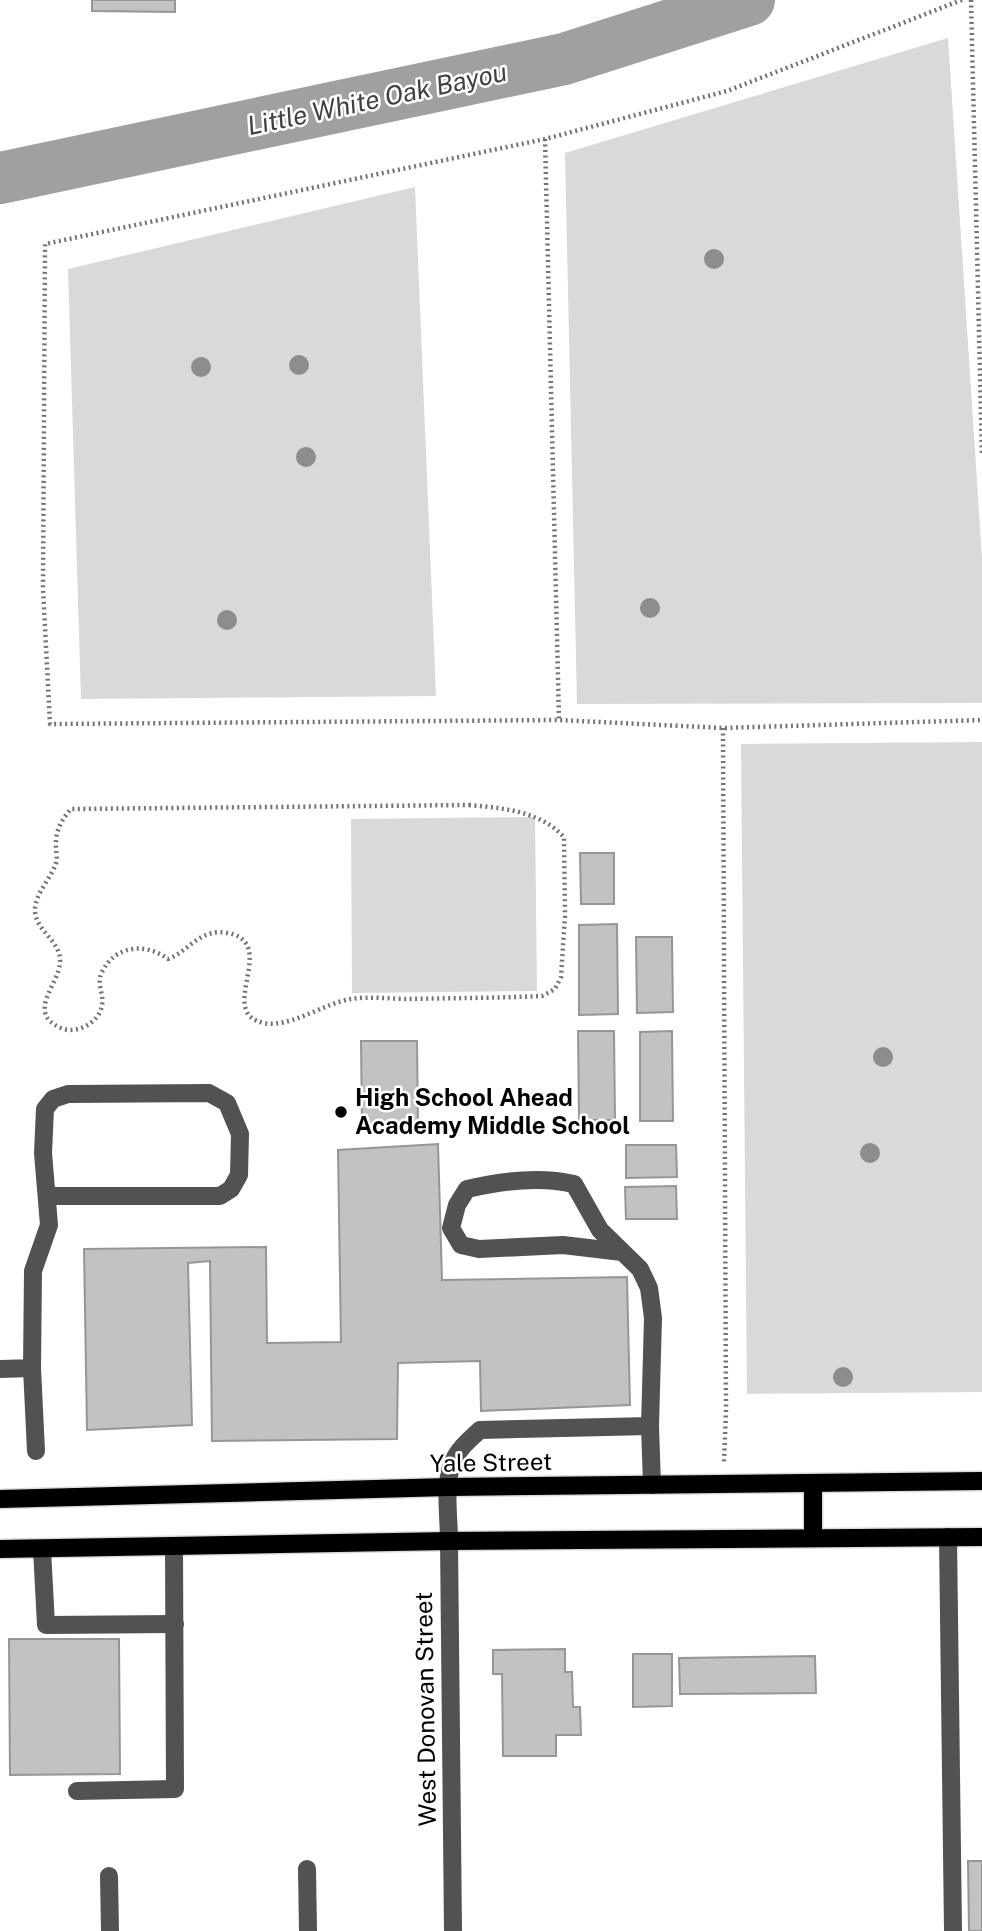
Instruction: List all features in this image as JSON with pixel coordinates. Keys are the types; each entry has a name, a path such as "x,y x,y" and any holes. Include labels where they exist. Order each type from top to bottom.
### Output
{"main road":[{"name":"Yale Street","path":"0,1499 449,1487 982,1481"},
{"path":"813,1483 813,1538"},
{"path":"0,1549 982,1536"}],"street":[{"path":"36,1451 32,1368 33,1271 49,1225 43,1153 45,1109 53,1099 68,1094 209,1093 227,1103 240,1134 239,1175 231,1189 219,1196 47,1196"},
{"path":"622,1252 563,1245 479,1249 461,1245 451,1228 457,1205 467,1189 555,1180 574,1184 600,1230 622,1252 639,1269 649,1288 653,1318 650,1426 652,1485"},
{"path":"0,1369 32,1368"},
{"name":"West Donovan Street","path":"453,1931 449,1541 452,1463 462,1447 480,1430 650,1426"},
{"path":"948,1537 953,1931"},
{"path":"77,1791 175,1789 174,1546"},
{"path":"42,1549 46,1625 175,1624"},
{"path":"307,1869 308,1931"},
{"path":"109,1876 110,1931"}],"path":[{"path":"962,0 727,91 545,139 45,244 43,588 50,724 559,720 723,728 982,720"},
{"path":"971,0 982,456"},
{"path":"545,139 559,720"},
{"path":"723,728 726,1397 724,1484"},
{"path":"470,805 513,809 555,827 564,837 565,916 561,977 555,989 542,996 350,999 267,1024 249,1015 243,1002 249,948 241,937 215,932 200,937 178,955 167,959 158,951 146,948 122,951 109,961 100,975 103,1003 96,1019 83,1028 73,1031 62,1029 51,1022 46,1012 44,1002 57,974 59,956 56,946 38,924 35,911 37,900 56,863 56,836 62,819 72,809 470,805"}],"shaded area":[{"path":"948,38 982,558 982,703 577,704 565,153"},
{"path":"415,187 436,696 81,699 68,269"},
{"path":"982,742 982,1392 747,1394 741,744"},
{"path":"535,817 537,991 352,993 351,819"}],"building":[{"path":"92,0 175,0 175,12 92,11"},
{"path":"580,853 614,853 614,904 581,904"},
{"path":"617,924 618,1014 579,1015 579,925"},
{"path":"636,937 672,937 673,1012 637,1013"},
{"path":"578,1031 614,1031 615,1120 579,1120"},
{"path":"672,1031 673,1121 640,1121 640,1032"},
{"path":"361,1041 417,1041 418,1125 362,1126"},
{"path":"438,1144 442,1280 627,1277 630,1405 481,1411 480,1361 398,1363 397,1439 212,1441 210,1261 188,1263 192,1425 87,1430 84,1249 266,1247 267,1343 341,1342 338,1150"},
{"path":"626,1145 676,1145 677,1177 626,1178"},
{"path":"676,1186 677,1219 626,1219 625,1187"},
{"path":"9,1639 119,1639 120,1774 10,1775"},
{"path":"565,1649 565,1672 572,1672 573,1707 580,1707 581,1735 556,1735 556,1756 503,1756 502,1674 493,1674 493,1650"},
{"path":"633,1654 672,1654 672,1706 633,1707"},
{"path":"815,1656 816,1693 680,1694 679,1658"},
{"path":"968,1861 982,1861 982,1931 969,1931"}],"waterway":[{"name":"Little White Oak Bayou","path":"0,178 564,59 749,0"}],"place":[{"name":"High School Ahead Academy Middle School","path":"341,1112"}]}
